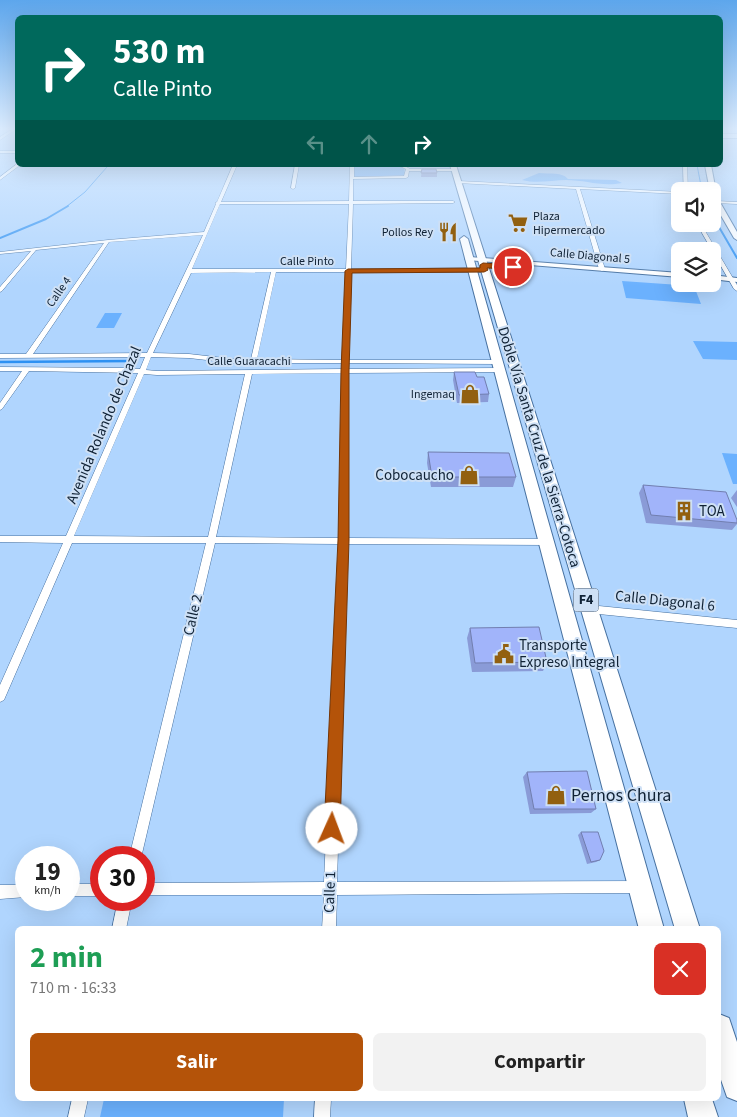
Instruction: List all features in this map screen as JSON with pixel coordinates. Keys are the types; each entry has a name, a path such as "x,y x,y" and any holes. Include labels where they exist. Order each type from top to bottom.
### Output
{"highway":[{"name":"Doble Vía Santa Cruz de la Sierra-Cotoca","path":"458,182 498,366 651,926"},
{"name":"Doble Vía Santa Cruz de la Sierra-Cotoca","path":"460,227 477,265 589,609 687,926"},
{"path":"721,1035 737,1087"},
{"path":"699,1101 703,1117"}],"street":[{"name":"Avenida Rolando de Chazal","path":"0,697 148,355 189,271 226,182"},
{"path":"293,188 294,182"},
{"name":"Calle 1","path":"329,926 344,540 345,361 351,182"},
{"path":"461,182 671,192"},
{"path":"576,187 602,269"},
{"path":"217,202 453,202"},
{"path":"721,202 737,203"},
{"path":"721,211 737,238"},
{"path":"704,232 735,283"},
{"path":"0,253 205,233"},
{"name":"Calle 4","path":"28,356 108,241"},
{"path":"0,290 35,249"},
{"name":"Calle Diagonal 5","path":"477,265 602,269 671,274"},
{"name":"Calle Diagonal 5","path":"477,265 671,279"},
{"name":"Calle Pinto","path":"189,271 348,271 477,265"},
{"path":"254,361 274,270"},
{"path":"721,279 735,283"},
{"path":"721,282 735,283"},
{"name":"Calle Guaracachi","path":"0,356 148,355 254,361 345,361 498,366"},
{"name":"Calle Guaracachi","path":"0,369 249,372 498,366"},
{"path":"0,408 27,368"},
{"name":"Calle 2","path":"138,846 211,541 249,372"},
{"path":"0,539 546,542"},
{"name":"Calle Diagonal 6","path":"589,609 737,624"},
{"path":"155,889 640,887"},
{"path":"0,892 15,891"},
{"path":"120,926 123,911"},
{"path":"76,1117 80,1101"},
{"path":"322,1117 323,1101"}],"shaded area":[{"path":"587,182 622,183 614,184"},
{"path":"622,281 671,284 671,292 696,292 701,304 626,298"},
{"path":"105,313 122,313 114,328 96,328"},
{"path":"693,341 737,342 737,360 703,359"},
{"path":"722,453 737,454 737,484 733,484"},
{"path":"104,1101 284,1101 283,1117 100,1117"}],"building":[{"path":"454,372 475,372 477,377 484,377 489,394 459,395"},
{"path":"428,452 509,453 516,477 432,477"},
{"name":"TOA","path":"643,485 726,492 737,523 651,515"},
{"name":"Transporte Expreso Integral","path":"539,627 547,662 475,663 470,628"},
{"name":"Pernos Chura","path":"587,771 596,809 534,809 527,772"},
{"path":"581,832 598,832 604,851 600,860 591,862"}],"waterway":[{"path":"66,207 85,192 94,182"},
{"path":"0,238 46,219 68,206"},
{"path":"721,230 737,258"},
{"path":"0,362 133,361"}],"place":[{"name":"Plaza Hipermercado","path":"518,223"},
{"name":"Pollos Rey","path":"448,232"},
{"name":"Ingemaq","path":"470,394"},
{"name":"Cobocaucho","path":"469,475"},
{"name":"TOA","path":"684,511"},
{"name":"Transporte Expreso Integral","path":"504,654"},
{"name":"Pernos Chura","path":"556,795"}],"route":[{"path":"332,829 344,540 345,371 348,271 484,270 483,265 513,267"}]}
